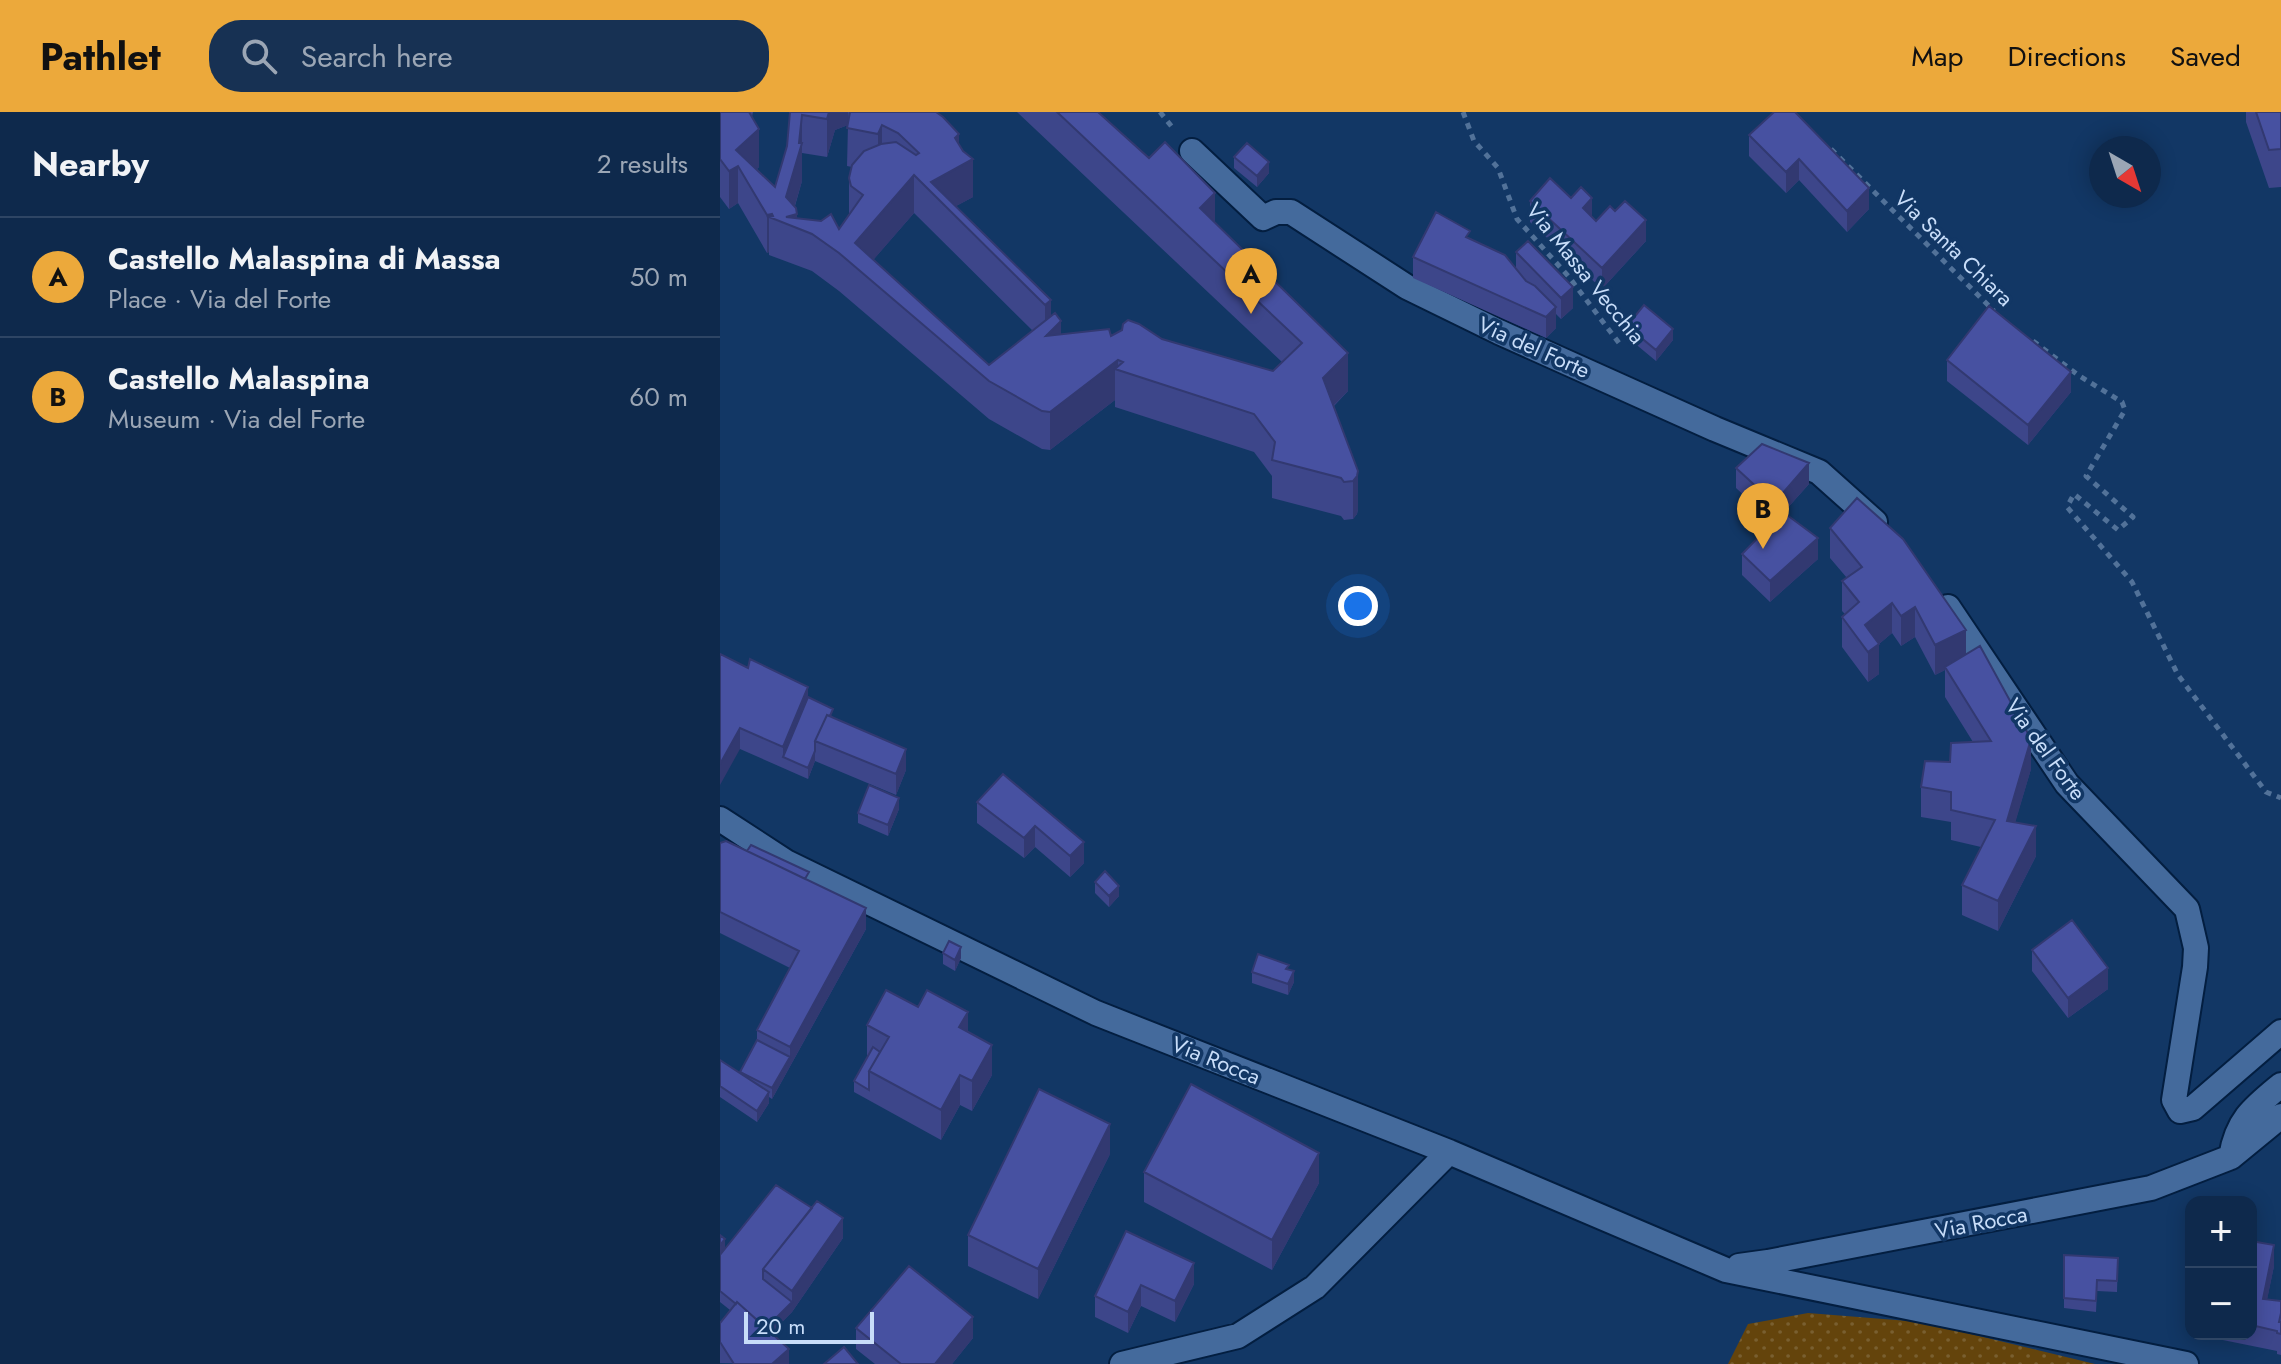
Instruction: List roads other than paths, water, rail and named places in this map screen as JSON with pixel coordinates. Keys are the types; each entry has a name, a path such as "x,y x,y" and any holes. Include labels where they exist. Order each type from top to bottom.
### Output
{"street":[{"name":"Via del Forte","path":"1192,151 1263,218 1276,212 1291,212 1407,287 1715,429 1819,472 1890,535"},
{"name":"Via del Forte","path":"1939,594 2067,784 2187,909 2196,948 2174,1100 2180,1111 2193,1108 2281,1032"},
{"name":"Via Rocca","path":"720,819 786,862 1096,1013 1449,1152 1726,1270 2186,1364"},
{"path":"2231,1157 2234,1135 2248,1113 2281,1085"},
{"name":"Via Rocca","path":"1726,1270 2151,1188 2231,1157 2281,1116"},
{"path":"1122,1364 1238,1336 1315,1287 1449,1152"}],"place":[{"name":"Castello Malaspina di Massa","path":"1251,314"},
{"name":"Castello Malaspina","path":"1763,549"}]}
